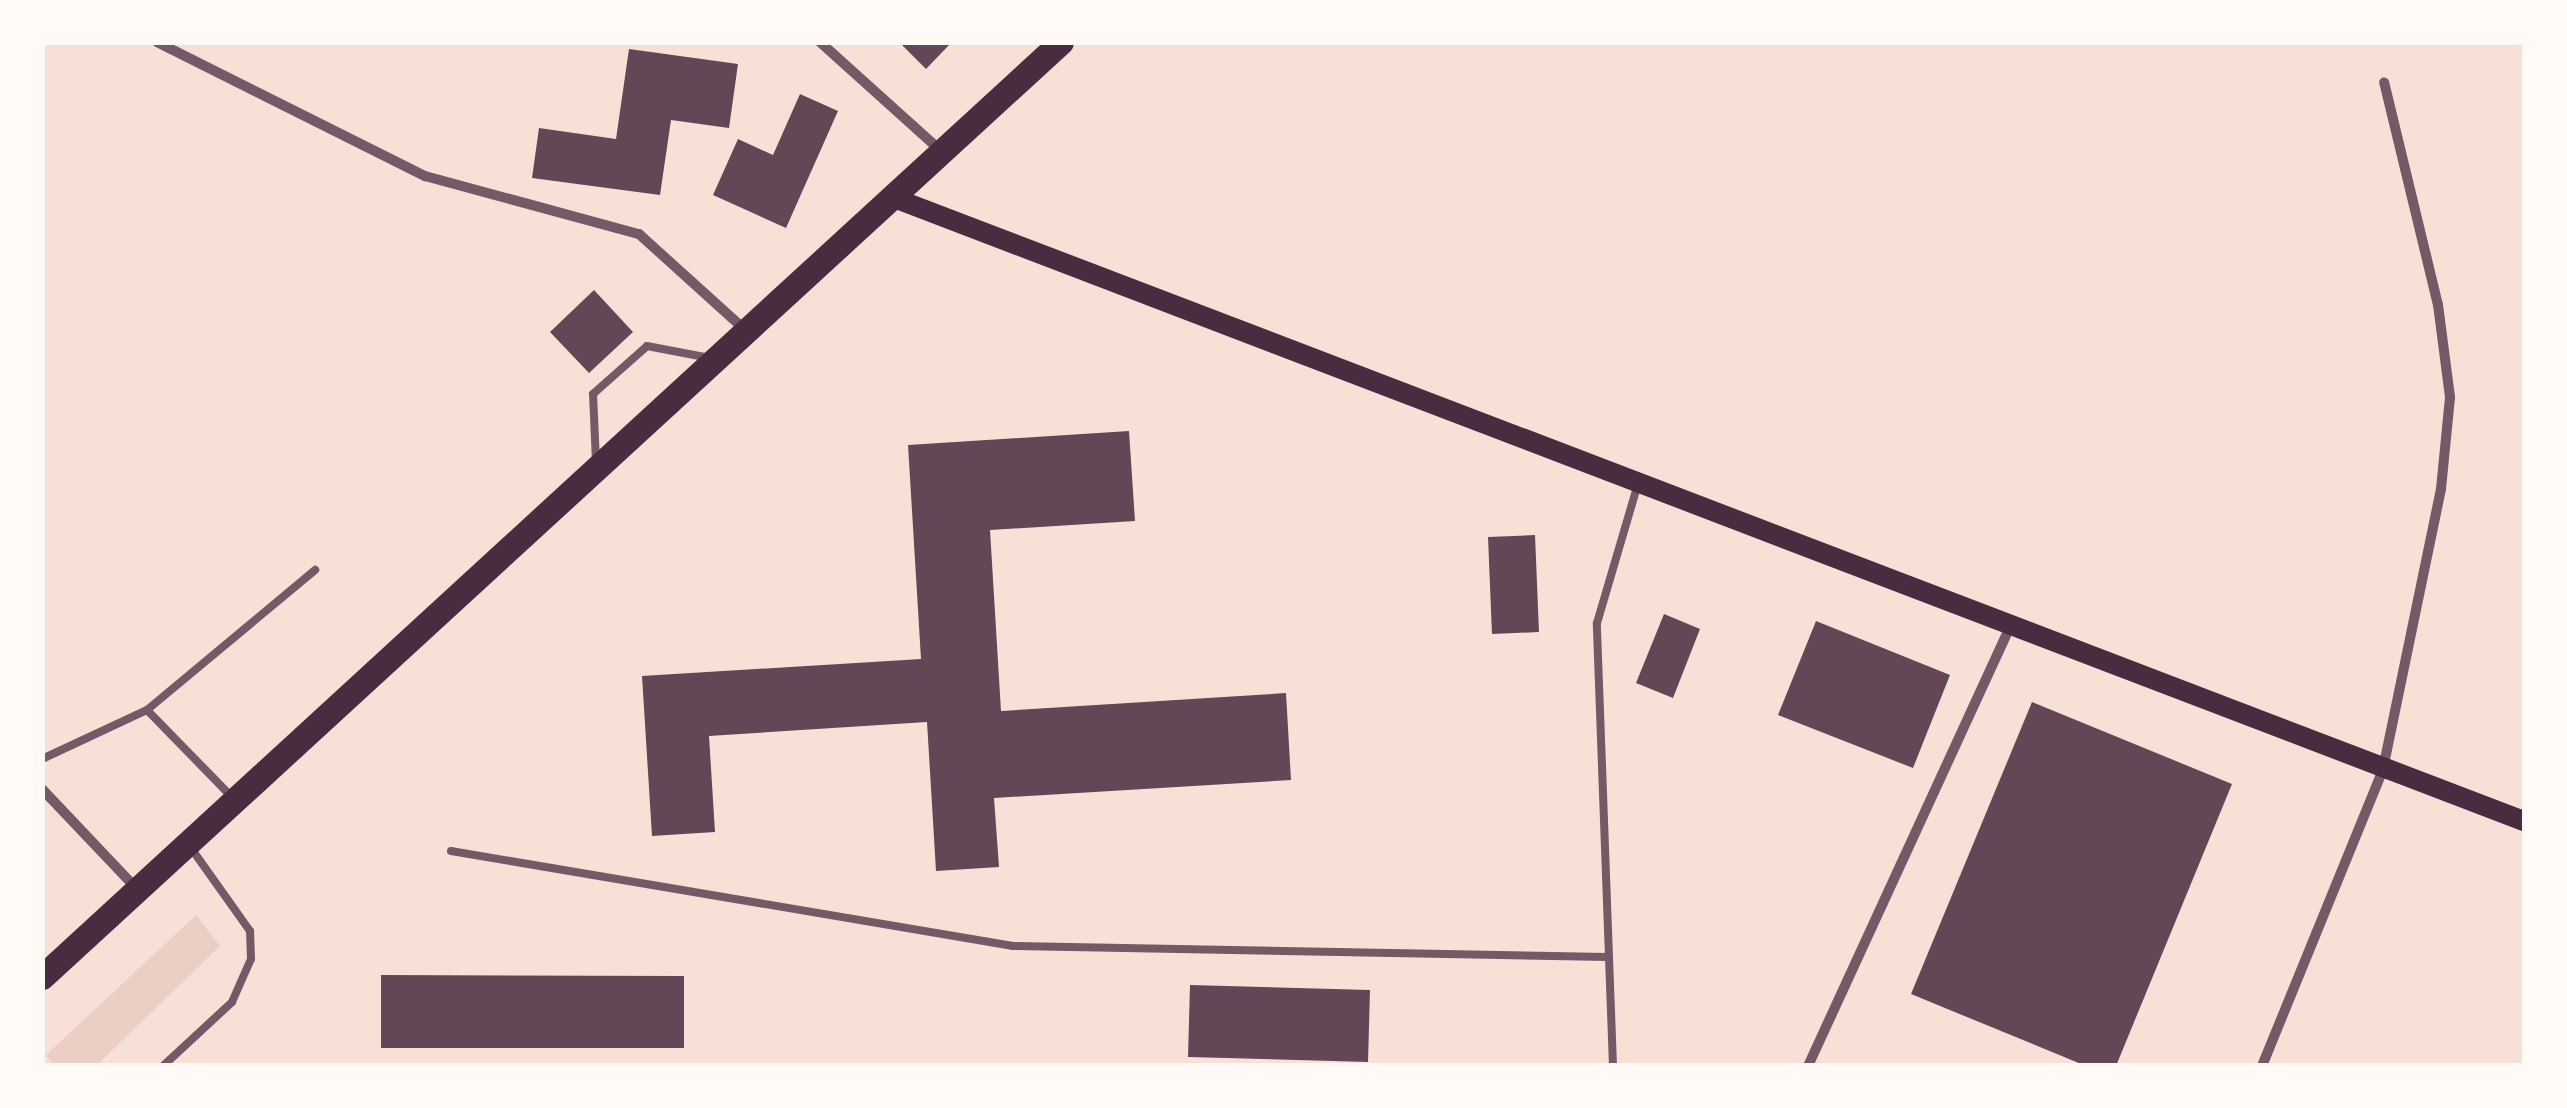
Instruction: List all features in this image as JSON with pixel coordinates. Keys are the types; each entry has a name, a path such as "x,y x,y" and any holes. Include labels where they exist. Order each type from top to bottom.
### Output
{"main road":[{"path":"42,977 140,892 1061,42"},
{"path":"894,198 2010,628 2524,821"}],"street":[{"path":"156,42 425,176 639,234 745,330"},
{"path":"820,42 943,153"},
{"path":"2262,1066 2383,769 2441,489 2450,397 2438,304 2384,82"},
{"path":"1808,1066 2010,628"},
{"path":"42,788 140,892"}],"lane":[{"path":"596,468 593,394 647,346 714,359"},
{"path":"1613,1066 1597,622 1638,484"},
{"path":"42,759 146,710 315,570"},
{"path":"146,710 237,802"},
{"path":"163,1066 232,1002 251,959 250,931 190,846"},
{"path":"451,851 1013,946 1608,957"}],"shaded area":[{"path":"196,915 220,946 97,1065 53,1065 46,1055"}],"building":[{"path":"899,42 952,42 926,69"},
{"path":"629,49 738,64 729,128 671,120 660,195 532,178 539,128 616,139"},
{"path":"800,94 838,111 786,228 713,195 738,139 773,155"},
{"path":"594,290 633,332 589,373 550,332"},
{"path":"1129,431 1135,521 990,530 1001,711 1286,693 1291,780 994,798 999,867 936,871 927,722 709,736 715,832 652,836 642,676 921,659 908,445"},
{"path":"1535,535 1539,632 1492,634 1488,537"},
{"path":"1664,614 1700,629 1673,698 1636,683"},
{"path":"1816,621 1950,675 1913,768 1778,715"},
{"path":"2032,702 2232,784 2116,1066 2086,1066 1911,994"},
{"path":"381,975 684,976 684,1048 381,1048"},
{"path":"1190,985 1370,990 1368,1062 1188,1057"}]}
